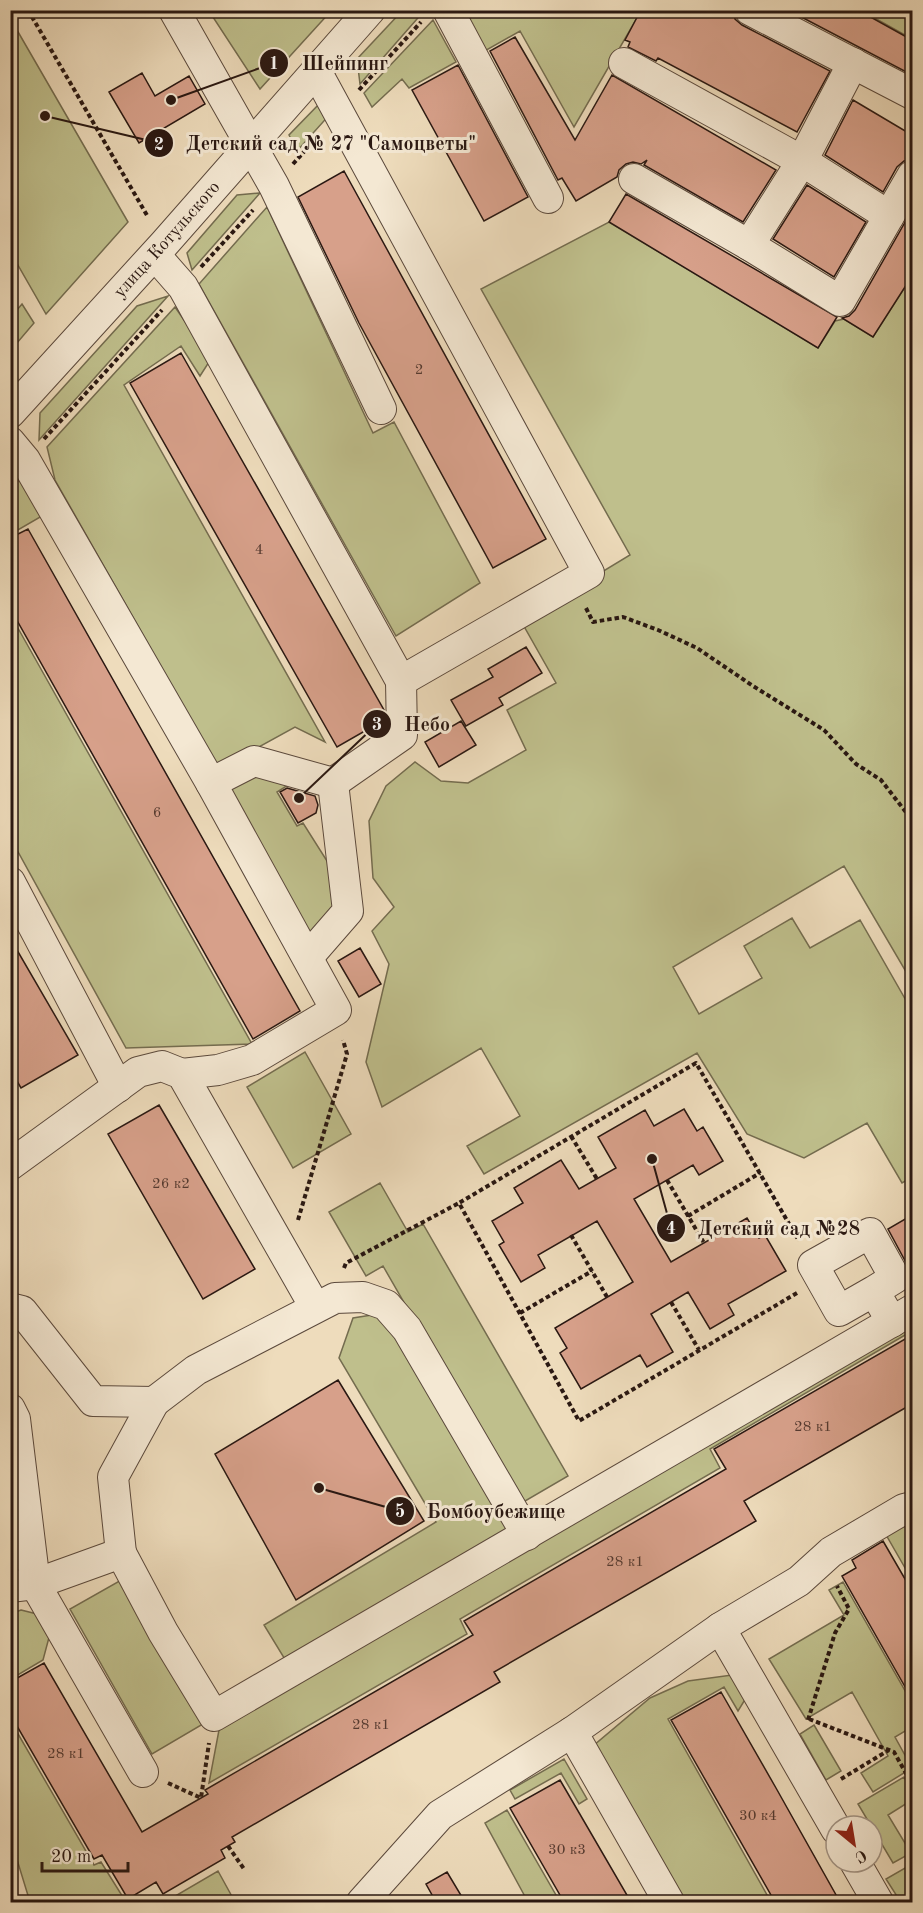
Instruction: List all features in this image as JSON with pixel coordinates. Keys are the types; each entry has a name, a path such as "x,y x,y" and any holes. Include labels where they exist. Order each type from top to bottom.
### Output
{"street":[{"path":"174,10 274,186 381,409"},
{"name":"улица Котульского","path":"10,413 159,249 370,10"},
{"path":"750,10 912,94"},
{"path":"436,15 548,198"},
{"path":"624,63 802,161 890,216"},
{"path":"749,245 802,161 853,63"},
{"path":"316,71 590,573 401,681"},
{"path":"634,179 749,245 840,301 912,176"},
{"path":"159,249 183,287 401,681 402,735 333,783"},
{"path":"10,1165 138,1072 162,1066 182,1074 218,1070 252,1060 336,1010 212,783 18,451"},
{"path":"212,783 254,761 333,783"},
{"path":"308,957 348,911 333,783"},
{"path":"10,882 118,1087"},
{"path":"182,1074 287,1258 325,1303"},
{"path":"870,1233 895,1278 874,1291 839,1311 817,1272 870,1233"},
{"path":"527,1535 407,1329 386,1305 363,1297 325,1303 196,1371 154,1402 113,1477 121,1553 163,1632 214,1716 527,1535 902,1316 874,1291"},
{"path":"10,1308 22,1311 93,1401 154,1402"},
{"path":"10,1409 15,1419 23,1586 143,1772"},
{"path":"362,1902 440,1815 572,1732 720,1628 800,1581 831,1552 910,1513"},
{"path":"23,1586 121,1553"},
{"path":"720,1628 827,1814"},
{"path":"572,1732 669,1902"},
{"path":"862,1874 878,1902"}],"path":[{"path":"28,10 159,249"},
{"path":"18,451 183,287 339,113 436,15"},
{"path":"573,583 594,622 623,617 697,648 824,730 856,764 881,780 912,820"},
{"path":"287,1258 347,1054 336,1010"},
{"path":"325,1303 346,1263 459,1203 696,1063 817,1272 699,1350 579,1421 459,1203"},
{"path":"571,1135 597,1179"},
{"path":"688,1215 760,1173"},
{"path":"667,1180 704,1243"},
{"path":"571,1235 607,1297"},
{"path":"520,1313 592,1271"},
{"path":"671,1302 699,1350"},
{"path":"783,1738 808,1722 835,1633 849,1609 836,1584"},
{"path":"201,1798 214,1716"},
{"path":"809,1719 894,1752 912,1784"},
{"path":"816,1795 889,1750"},
{"path":"228,1846 244,1869"}],"green space":[{"path":"209,11 331,11 260,89"},
{"path":"402,11 424,11 360,84 357,59"},
{"path":"463,11 641,11 574,127 520,31 483,52"},
{"path":"862,11 912,11 912,39"},
{"path":"10,18 128,222 46,314 11,253"},
{"path":"433,20 456,62 409,88 402,79 372,107 364,93"},
{"path":"324,99 332,112 297,151 289,135"},
{"path":"260,193 192,270 187,253 237,195"},
{"path":"267,207 373,433 394,422 480,583 396,636 199,284"},
{"path":"609,222 818,348 835,321 844,319 873,337 912,276 912,982 844,866 673,967 699,1014 762,978 744,946 792,918 810,948 860,920 912,1011 912,1177 902,1183 867,1123 804,1158 747,1134 697,1053 484,1174 467,1146 520,1116 481,1048 382,1107 366,1062 389,964 372,931 394,907 373,878 369,821 386,786 415,762 441,781 468,783 526,750 507,710 556,683 521,621 630,555 481,289"},
{"path":"168,296 39,440 40,413 137,306"},
{"path":"22,304 34,323 11,350 11,317"},
{"path":"175,307 209,362 200,376 181,346 124,385 325,742 295,727 219,769 55,480 47,447"},
{"path":"11,480 21,481 42,516 11,534"},
{"path":"10,614 252,1044 126,1048 11,839"},
{"path":"256,769 293,782 277,792 297,826 303,823 334,872 341,908 308,942 222,789"},
{"path":"305,1052 351,1134 293,1168 247,1087"},
{"path":"380,1183 408,1232 423,1224 568,1476 520,1504 383,1266 366,1276 329,1212"},
{"path":"378,1314 398,1332 512,1533 289,1666 264,1625 436,1522 339,1358 353,1318"},
{"path":"912,1318 912,1331 710,1449 720,1468 460,1619 467,1634 209,1783 219,1730"},
{"path":"903,1523 912,1539 912,1580 885,1533"},
{"path":"123,1579 203,1724 152,1754 70,1609"},
{"path":"843,1582 912,1703 912,1714 909,1717 912,1727 895,1737 912,1768 873,1792 861,1773 888,1756 852,1692 806,1719 769,1659 844,1615 829,1590"},
{"path":"21,1610 37,1614 51,1630 43,1660 11,1679 10,1614"},
{"path":"732,1675 746,1698 738,1711 724,1687 668,1719 771,1902 737,1902 734,1898 727,1902 685,1902 593,1746 650,1698 688,1681"},
{"path":"10,1720 94,1865 101,1862 126,1902 30,1902 11,1840"},
{"path":"814,1725 841,1771 826,1780 800,1734"},
{"path":"564,1759 587,1799 579,1804 561,1773 515,1799 510,1790"},
{"path":"904,1777 912,1791 912,1800 888,1815 911,1853 893,1863 884,1848 884,1814 864,1814 858,1804"},
{"path":"507,1810 560,1902 528,1902 485,1823"},
{"path":"912,1864 912,1894 900,1901 886,1879"},
{"path":"218,1871 235,1902 165,1902"}],"building":[{"path":"641,10 733,10 735,19 742,25 830,71 797,132 658,58 656,61 628,47 630,42 625,40"},
{"path":"788,10 858,10 912,40 912,75"},
{"path":"515,37 575,140 612,75 776,170 743,222 644,165 647,160 641,164 633,162 626,164 619,170 617,177 576,201 562,178 558,180 490,51"},
{"path":"458,65 528,197 484,221 412,90"},
{"path":"142,73 155,96 189,76 205,104 139,143 109,92"},
{"path":"853,100 912,135 912,159 904,161 897,167 883,192 825,155"},
{"path":"344,171 546,539 493,568 359,323 298,197"},
{"path":"807,185 866,222 834,277 773,239"},
{"path":"626,194 837,317 818,348 609,222"},
{"path":"912,210 912,276 873,337 842,318 849,316 855,310"},
{"path":"181,353 384,710 384,720 337,747 130,383"},
{"path":"28,529 300,1011 253,1039 10,608 10,538"},
{"path":"526,647 542,673 499,698 503,705 466,726 451,700 493,677 488,669"},
{"path":"461,721 476,745 439,767 425,742"},
{"path":"287,788 315,796 318,805 316,813 298,823 280,792"},
{"path":"10,938 78,1055 21,1088 10,1069"},
{"path":"360,948 381,984 359,997 338,961"},
{"path":"159,1105 255,1269 203,1299 108,1134"},
{"path":"684,1109 697,1131 703,1127 723,1161 699,1175 693,1165 634,1199 671,1262 747,1218 759,1238 765,1235 786,1271 728,1304 734,1315 710,1329 688,1292 651,1314 673,1352 647,1367 640,1355 581,1389 560,1353 567,1348 555,1328 633,1282 597,1221 538,1255 545,1268 521,1282 499,1245 504,1242 492,1221 523,1203 514,1188 561,1160 579,1189 616,1168 598,1137 645,1110 654,1126"},
{"path":"912,1215 912,1278 888,1229"},
{"path":"912,1335 912,1404 744,1501 756,1521 494,1672 500,1682 232,1837 235,1842 221,1850 225,1858 163,1894 156,1882 128,1899 102,1855 94,1859 10,1714 10,1682 44,1663 142,1832 208,1794 205,1790 473,1635 464,1621 726,1469 714,1449"},
{"path":"338,1380 424,1521 296,1600 215,1454"},
{"path":"883,1541 912,1591 912,1699 842,1576 856,1568 852,1560"},
{"path":"721,1692 840,1902 775,1902 671,1720"},
{"path":"560,1780 631,1902 564,1902 510,1808"},
{"path":"447,1872 465,1902 436,1902 426,1884"}],"place":[{"name":"Шейпинг","path":"171,100"},
{"name":"Детский сад № 27 \"Самоцветы\"","path":"45,116"},
{"name":"Небо","path":"299,798"},
{"name":"Детский сад №28","path":"652,1159"},
{"name":"Бомбоубежище","path":"319,1488"}]}
